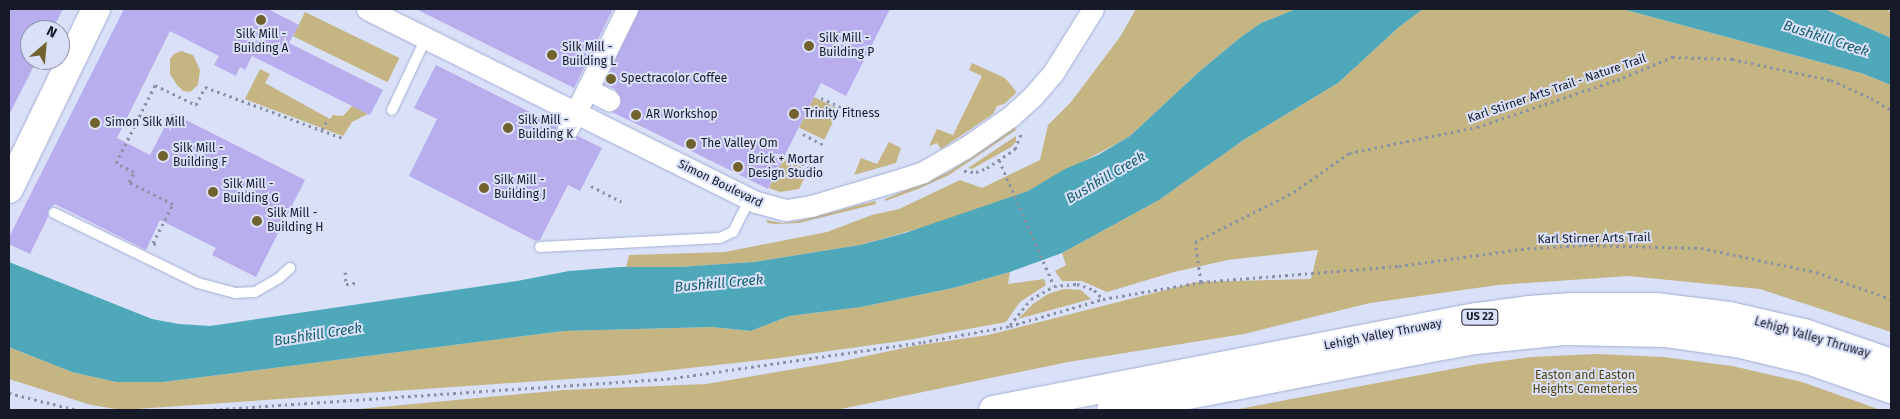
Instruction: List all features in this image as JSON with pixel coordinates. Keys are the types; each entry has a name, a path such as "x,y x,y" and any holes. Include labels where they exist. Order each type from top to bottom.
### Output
{"main road":[{"path":"9,188 96,9"},
{"name":"Lehigh Valley Thruway","path":"993,410 1477,317 1529,310 1572,307 1654,307 1729,316 1804,333 1891,363"},
{"name":"Lehigh Valley Thruway","path":"1111,410 1430,348 1519,335 1580,331 1665,334 1736,343 1808,360 1891,389"}],"street":[{"name":"Simon Boulevard","path":"367,9 426,38 572,120 764,206 786,210 804,208 902,179 943,161 1011,116 1033,96 1052,73 1093,9"},
{"path":"572,120 628,9"},
{"path":"587,89 609,100"}],"lane":[{"path":"392,110 426,38"},
{"path":"540,247 720,238 733,232 750,199"},
{"path":"54,213 198,283 236,293 255,292 279,278 290,268"}],"path":[{"name":"Karl Stirner Arts Trail - Nature Trail","path":"1201,282 1195,242 1294,192 1349,153 1476,127 1617,80 1672,58 1732,60 1831,80 1871,98 1891,110"},
{"path":"150,260 158,245 153,243 173,204 129,182 134,172 116,163 155,85 196,105 205,87 345,139"},
{"path":"821,98 842,108"},
{"path":"322,130 328,118"},
{"path":"961,169 976,172 1015,149 1021,137 1022,127"},
{"path":"803,134 824,145"},
{"path":"790,158 812,168"},
{"path":"999,160 1054,286"},
{"path":"591,186 621,201"},
{"name":"Karl Stirner Arts Trail","path":"207,410 674,378 923,342 1010,326 1103,299 1201,282 1399,266 1521,249 1584,245 1700,248 1799,268 1860,286 1891,298"},
{"path":"345,272 346,284 356,283"},
{"path":"1010,326 1030,299 1054,286 1077,284 1094,290 1103,299"},
{"path":"9,393 77,410"}],"green space":[{"path":"1136,9 1296,9 1261,23 1241,37 1201,70 1129,137 1028,191 949,220 860,245 754,262 678,267 626,267 629,255 725,252 827,232 872,215 899,209 960,180 982,188 1040,160 1048,125 1071,102 1120,37"},
{"path":"1423,9 1622,9 1861,73 1891,85 1891,332 1760,289 1628,276 1498,285 1370,303 1244,334 1068,362 836,410 348,410 564,390 706,384 843,361 913,346 988,335 1197,282 1311,279 1318,250 1228,260 1174,272 1107,292 1082,281 1062,281 1055,271 1066,265 1062,253 1159,200 1245,139 1338,83 1399,27"},
{"path":"1825,9 1885,9 1891,12 1891,38"},
{"path":"305,12 399,58 388,82 293,36"},
{"path":"181,51 193,55 200,70 198,85 190,92 183,91 170,74 170,59 174,54"},
{"path":"972,63 1005,78 1016,91 1015,94 1004,104 997,106 993,114 941,149 937,143 929,146 937,129 953,135 982,76 969,70"},
{"path":"260,69 270,74 265,83 330,119 333,115 343,116 352,106 368,114 352,122 343,136 245,99"},
{"path":"814,97 839,109 824,140 799,128"},
{"path":"1015,128 1016,130 949,175 885,201 885,199 947,173"},
{"path":"1016,136 1016,142 1011,147 972,169 968,168"},
{"path":"889,142 901,148 896,163 854,175 861,158 877,164"},
{"path":"784,158 808,171 799,189 780,192 769,188"},
{"path":"875,201 876,204 799,223 775,224 768,223 766,220 783,223 798,221"},
{"path":"1010,272 1008,284 1044,279 1046,285 1020,302 1006,322 908,340 779,358 627,375 122,410 91,405 9,379 9,347 72,372 116,382 163,382 564,331 712,327 751,331 789,316 861,307 953,288"},
{"path":"1064,289 1081,290 1091,299 1018,319 1033,304 1048,294"},
{"name":"Easton and Easton Heights Cemeteries","path":"1597,354 1663,357 1732,366 1802,382 1881,410 1233,410 1479,364 1531,357"}],"water":[{"name":"Bushkill Creek","path":"1296,9 1423,9 1399,27 1338,83 1245,139 1159,200 1062,253 1010,272 953,288 861,307 789,316 751,331 712,327 564,331 163,382 116,382 72,372 9,347 9,262 152,319 179,324 210,326 517,281 569,271 620,267 678,267 754,262 860,245 905,233 1028,191 1065,169 1098,155 1130,136 1201,70 1241,37 1261,23"},
{"name":"Bushkill Creek","path":"1622,9 1825,9 1891,38 1891,85 1861,73"}],"building":[{"path":"9,9 63,9 57,20 20,20 20,70 32,70 9,115"},
{"path":"124,9 268,9 299,25 289,43 383,90 370,115 252,56 245,70 240,67 236,76 214,65 219,56 170,31 117,138 150,155 172,113 305,180 256,277 212,255 216,248 160,220 146,250 55,204 48,210 48,217 30,254 9,244 9,237"},
{"name":"Silk Mill - Building L","path":"416,9 613,9 574,88"},
{"path":"639,9 890,9 846,96 821,83 768,189 612,112 620,106 621,99 615,89 604,84"},
{"path":"436,65 556,125 557,134 562,139 569,140 578,136 602,148 580,191 568,185 540,240 536,241 409,176 437,119 414,108"}],"place":[{"name":"Silk Mill - Building A","path":"261,20"},
{"name":"Silk Mill - Building P","path":"809,46"},
{"name":"Silk Mill - Building L","path":"552,55"},
{"name":"Spectracolor Coffee","path":"611,79"},
{"name":"Trinity Fitness","path":"794,114"},
{"name":"AR Workshop","path":"636,115"},
{"name":"Simon Silk Mill","path":"95,123"},
{"name":"Silk Mill - Building K","path":"508,128"},
{"name":"The Valley Om","path":"691,144"},
{"name":"Silk Mill - Building F","path":"163,156"},
{"name":"Brick + Mortar Design Studio","path":"738,167"},
{"name":"Silk Mill - Building J","path":"484,188"},
{"name":"Silk Mill - Building G","path":"213,192"},
{"name":"Silk Mill - Building H","path":"257,221"}]}
